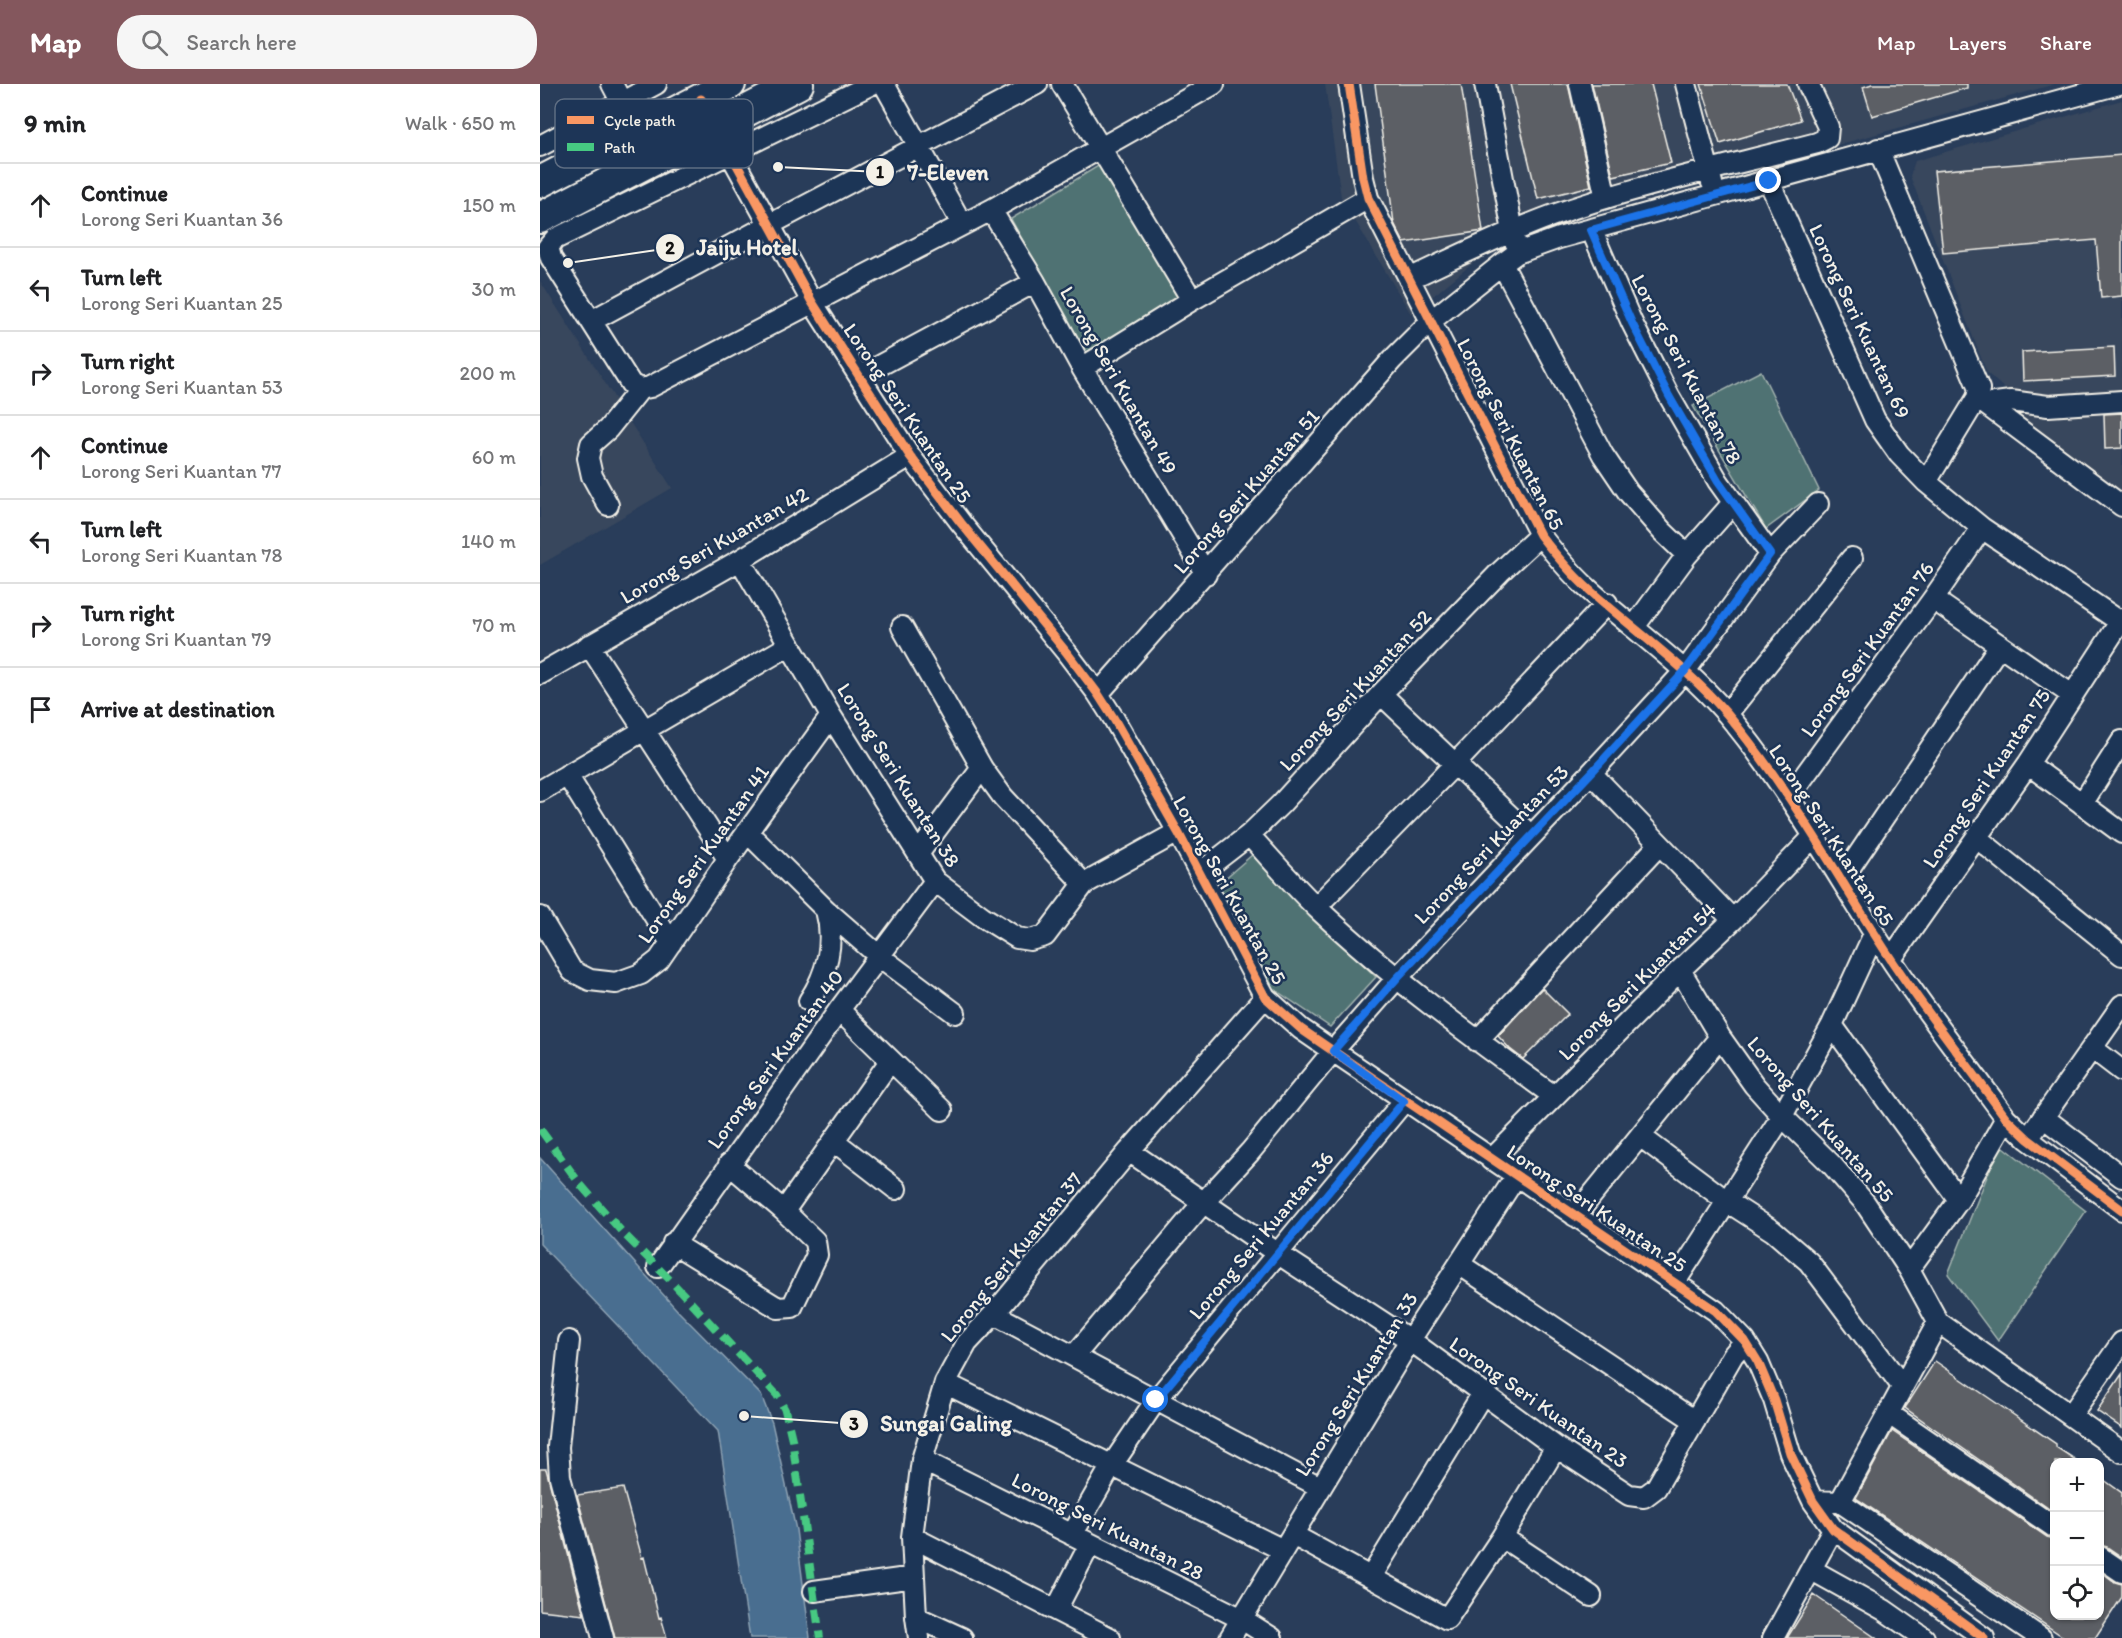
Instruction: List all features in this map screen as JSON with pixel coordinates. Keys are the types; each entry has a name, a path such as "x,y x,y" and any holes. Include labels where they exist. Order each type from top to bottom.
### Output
{"highway":[{"path":"700,99 730,84"},
{"path":"753,108 798,84"},
{"path":"540,182 567,168"},
{"path":"540,218 637,168"}],"street":[{"path":"612,84 620,99"},
{"path":"629,99 656,84"},
{"name":"Lorong Seri Kuantan 25","path":"661,84 680,99"},
{"path":"753,143 872,84"},
{"path":"884,84 962,224"},
{"path":"591,321 1037,84"},
{"path":"1062,84 1192,300"},
{"path":"608,505 592,476 588,458 591,444 608,429 640,389 650,387 991,210 1214,84"},
{"name":"Lorong Seri Kuantan 65","path":"1349,84 1368,198 1540,535 1560,560 1586,586 1685,671 1727,714 1789,797 1842,879 1874,934 2006,1119 2028,1139 2122,1210"},
{"path":"1485,84 1512,231 1510,258 1603,454 1628,492 1662,531 1687,555"},
{"path":"1580,84 1606,198"},
{"path":"1686,84 1716,196"},
{"path":"1409,279 1512,231 1606,198 1817,143 1827,138 1828,128 1808,84"},
{"name":"Lorong Seri Kuantan 51","path":"1098,694 1385,369 1432,320 1510,258 1550,241 2119,84"},
{"path":"540,146 555,138"},
{"path":"1878,149 1979,384 1982,401 2122,506"},
{"path":"640,389 631,384 551,258 548,247 555,239 701,168"},
{"name":"Lorong Seri Kuantan 25","path":"738,168 812,302 910,456 961,524 1098,694 1178,832 1265,997 1301,1029 1404,1101 1716,1311 1745,1341 1758,1362 1774,1400 1790,1453 1813,1501 1833,1529 1984,1638"},
{"name":"Lorong Seri Kuantan 69","path":"1769,181 1875,420 1899,454 1926,482 1982,528 2121,622"},
{"path":"1082,368 1192,300 1368,198"},
{"name":"Lorong Seri Kuantan 49","path":"991,210 1035,282 1082,368 1206,574"},
{"name":"Lorong Seri Kuantan 78","path":"1591,230 1632,323 1669,396 1718,481 1770,554"},
{"path":"860,376 1035,282"},
{"path":"1982,401 2011,401 2048,406 2122,401"},
{"path":"1926,482 1982,401"},
{"name":"Lorong Seri Kuantan 42","path":"540,674 740,560 910,456"},
{"path":"1634,627 1687,555 1733,503"},
{"name":"Lorong Seri Kuantan 53","path":"1074,1356 1398,977 1685,671 1770,554 1818,504"},
{"name":"Lorong Seri Kuantan 76","path":"1789,797 1982,528"},
{"name":"Lorong Seri Kuantan 52","path":"1200,873 1249,836 1381,694 1500,572 1540,535"},
{"path":"1727,714 1852,558"},
{"name":"Lorong Seri Kuantan 38","path":"740,560 831,716 935,881 983,917 1017,938 1030,940 1045,936 1084,884 1178,832"},
{"path":"1933,599 2072,695"},
{"path":"1316,907 1455,765 1607,603"},
{"name":"Lorong Seri Kuantan 75","path":"1891,959 2028,764 2121,622"},
{"path":"902,627 982,768 1004,797 1084,884"},
{"path":"589,645 728,859"},
{"path":"540,791 790,645"},
{"path":"1842,879 2000,645"},
{"path":"1381,694 1531,836"},
{"name":"Lorong Seri Kuantan 41","path":"540,917 572,971 590,980 616,983 641,974 659,960 747,832 831,716"},
{"path":"2082,804 2122,741"},
{"path":"2028,764 2122,833"},
{"path":"918,854 982,768"},
{"path":"1591,773 1733,920"},
{"path":"567,775 671,943"},
{"path":"747,832 826,910 879,956 955,1013"},
{"path":"1249,836 1316,907 1371,957 1477,1041 1554,1096"},
{"name":"Lorong Seri Kuantan 54","path":"1491,1160 1815,836"},
{"path":"1977,838 2122,955"},
{"path":"1477,1041 1659,845"},
{"name":"Lorong Seri Kuantan 40","path":"657,1267 838,1010 935,881"},
{"path":"809,1001 821,983 830,947 830,924 826,910"},
{"path":"1675,1282 1782,1116 1832,1025 1874,934"},
{"name":"Lorong Seri Kuantan 55","path":"1680,970 1720,1037 1754,1085 1832,1165 1865,1203 1909,1269 1938,1322 2122,1452"},
{"name":"Lorong Seri Kuantan 37","path":"919,1638 912,1537 922,1460 945,1383 967,1343 994,1314 1129,1151 1265,997"},
{"path":"2028,1139 2122,1005"},
{"path":"838,1010 942,1110"},
{"path":"1832,1025 1959,1200"},
{"path":"1575,1216 1720,1037"},
{"path":"2092,1048 2122,1071"},
{"path":"783,1211 890,1061"},
{"name":"Lorong Seri Kuantan 36","path":"1056,1610 1081,1540 1112,1465 1156,1400 1404,1101"},
{"path":"2043,1117 2122,1177"},
{"path":"1909,1269 1959,1200 2006,1119"},
{"path":"1640,1136 1728,1202 1773,1232 1809,1263 1902,1386"},
{"path":"834,1140 896,1190"},
{"name":"Lorong Seri Kuantan 23","path":"1129,1151 1277,1253 1410,1340 1556,1447 1629,1494 1644,1497 1656,1488 1695,1421"},
{"path":"673,1243 778,1308 792,1307 817,1255 815,1241 729,1164"},
{"name":"Lorong Seri Kuantan 33","path":"1230,1638 1410,1340 1516,1176"},
{"path":"1459,1264 1695,1421 1733,1355 1745,1341"},
{"path":"994,1314 1320,1487"},
{"path":"1840,1502 1938,1322"},
{"path":"569,1341 558,1447 560,1477 603,1638"},
{"path":"2071,1414 2122,1342"},
{"path":"945,1383 1112,1465 1371,1577 1447,1618 1502,1537 1556,1447"},
{"path":"1371,1577 1483,1393"},
{"path":"1887,1413 2050,1524"},
{"name":"Lorong Seri Kuantan 28","path":"922,1460 1242,1619 1272,1638"},
{"path":"1813,1501 1840,1502 2041,1638"},
{"path":"1773,1638 1833,1529"},
{"path":"912,1537 1056,1610 1081,1631 1110,1638"},
{"path":"1502,1537 1591,1596"},
{"path":"2104,1560 2122,1572"},
{"path":"1812,1570 1884,1610 1924,1638"},
{"path":"814,1591 914,1576"},
{"path":"916,1617 962,1638"}],"shaded area":[{"path":"1325,84 2055,84 1609,209 1490,249 1411,314 1341,197"},
{"path":"2122,100 2122,499 2005,414 2013,396 1987,373 1910,176 1915,161"},
{"path":"540,281 672,488 540,565"},
{"path":"540,1158 678,1311 761,1395 772,1423 796,1530 810,1638 750,1638 718,1431 540,1244"}],"green space":[{"path":"1103,163 1180,298 1088,358 1011,219"},
{"path":"1761,371 1819,490 1766,529 1693,406"},
{"path":"1252,855 1376,977 1330,1027 1265,983 1216,886"},
{"path":"2000,1144 2086,1211 1998,1341 1948,1274"}],"building":[{"path":"1375,84 1461,84 1483,231 1404,243 1394,223"},
{"path":"1510,84 1568,84 1591,186 1538,199"},
{"path":"1592,84 1651,84 1671,163 1613,176"},
{"path":"1701,84 1787,84 1801,120 1720,144"},
{"path":"1872,84 1967,84 1967,88 1872,116 1863,87"},
{"path":"2122,155 2122,296 2101,298 2096,240 1943,253 1934,171"},
{"path":"2114,347 2115,376 2023,381 2022,352"},
{"path":"2122,413 2122,448 2105,449 2104,414"},
{"path":"1542,988 1568,1014 1523,1059 1498,1036"},
{"path":"1935,1361 2056,1444 2056,1447 2073,1458 2050,1458 2050,1510 1905,1408"},
{"path":"2122,1374 2122,1428 2097,1411"},
{"path":"1892,1431 2050,1538 2050,1620 2104,1620 2104,1574 2122,1584 2122,1597 2095,1638 2065,1638 1856,1498"},
{"path":"540,1469 546,1469 584,1615 540,1610"},
{"path":"2104,1480 2122,1493 2122,1557 2104,1546"},
{"path":"623,1488 642,1558 644,1557 659,1618 661,1617 667,1638 615,1638 577,1495"},
{"path":"1814,1595 1876,1638 1787,1638"}],"marked path":[{"path":"540,1129 580,1184 622,1232 777,1395 785,1410 792,1439 820,1638"}],"cycle path":[{"path":"1349,84 1368,198 1540,535 1585,586 1694,679 1748,740 1804,821 1905,980 2006,1118 2028,1139 2122,1210"},
{"path":"739,168 812,302 910,456 961,523 1067,653 1114,719 1178,832 1265,997 1301,1029 1716,1311 1745,1341 1758,1362 1774,1400 1790,1453 1813,1501 1833,1529 1984,1638"}],"place":[{"name":"7-Eleven","path":"778,167"},
{"name":"Jaiju Hotel","path":"568,263"},
{"name":"Sungai Galing","path":"744,1416"}],"route":[{"path":"1156,1400 1404,1101 1333,1051 1398,977 1685,671 1770,554 1718,481 1669,396 1632,323 1591,230 1769,181"}]}
